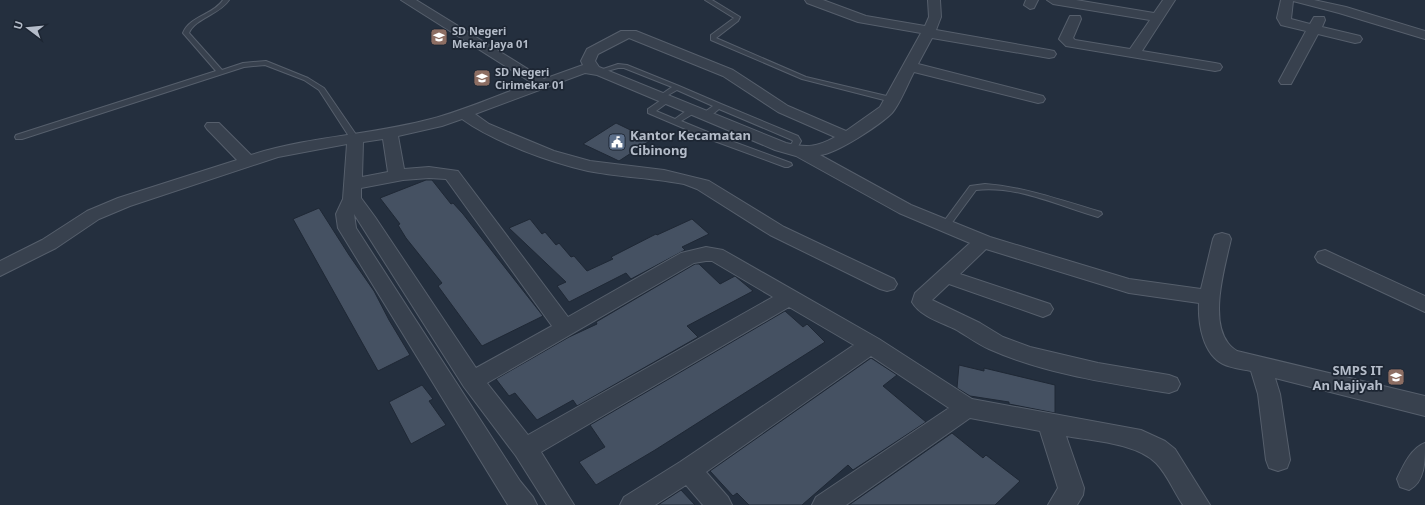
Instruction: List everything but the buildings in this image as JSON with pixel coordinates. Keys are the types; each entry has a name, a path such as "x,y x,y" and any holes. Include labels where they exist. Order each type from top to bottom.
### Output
{"street":[{"path":"407,0 543,84"},
{"path":"811,0 862,19 1049,54"},
{"path":"794,156 824,150 848,137 890,104 929,32 935,17 934,0"},
{"path":"1053,0 1156,17"},
{"path":"1134,53 1156,17 1169,0"},
{"path":"1287,0 1282,18 1284,20 1291,24 1312,30 1355,39"},
{"path":"1298,0 1328,6 1343,5 1425,35"},
{"path":"1286,80 1312,30 1328,6"},
{"path":"1075,19 1066,37 1069,42 1215,67"},
{"path":"848,137 783,109 728,72 631,34 626,34 589,55 588,63 597,70 699,113 945,226 1086,274 1129,286 1208,297"},
{"path":"911,67 1038,99"},
{"path":"0,269 49,244 77,225 108,207 274,153 436,123 465,114 578,71 597,70"},
{"path":"465,114 483,127 548,154 589,166 664,175 688,180 702,185 777,231 887,284"},
{"path":"213,126 248,161"},
{"path":"397,131 397,176"},
{"path":"355,139 353,191 345,214 347,228 514,500"},
{"path":"353,191 397,176 439,173 452,175 566,328"},
{"path":"353,191 369,221 472,381 524,449 561,505"},
{"path":"1222,239 1208,297 1212,328 1219,348 1230,358 1425,406"},
{"path":"983,240 922,298 922,302 926,306 973,329 995,343 1048,361 1098,372 1169,384"},
{"path":"472,381 688,258 706,254 716,255 871,345 966,408 1050,425 1141,440 1156,448 1166,457 1196,505"},
{"path":"1325,257 1425,306"},
{"path":"946,276 1043,309"},
{"path":"524,449 790,297"},
{"path":"633,505 689,470 871,345"},
{"path":"1260,366 1269,394 1278,460"},
{"path":"825,505 966,408"},
{"path":"1050,425 1070,488 1070,495 1061,505"},
{"path":"1409,479 1425,454"},
{"path":"689,470 720,505"}],"lane":[{"path":"221,73 186,33 190,26 221,6 226,0"},
{"path":"708,0 737,17 736,20 713,36 713,39 804,78 890,104"},
{"path":"19,137 243,65 266,63 306,79 322,89 355,139"},
{"path":"597,70 625,66 677,88 718,106 795,138 797,141 794,156 712,137 675,122 651,110 677,88"},
{"path":"675,122 718,106"},
{"path":"945,226 974,188 979,186 992,186 1009,189 1098,214"}],"place":[{"name":"SD Negeri Mekar Jaya 01","path":"439,37"},
{"name":"SD Negeri Cirimekar 01","path":"482,78"},
{"name":"Kantor Kecamatan Cibinong","path":"617,142"},
{"name":"SMPS IT An Najiyah","path":"1396,377"}]}
